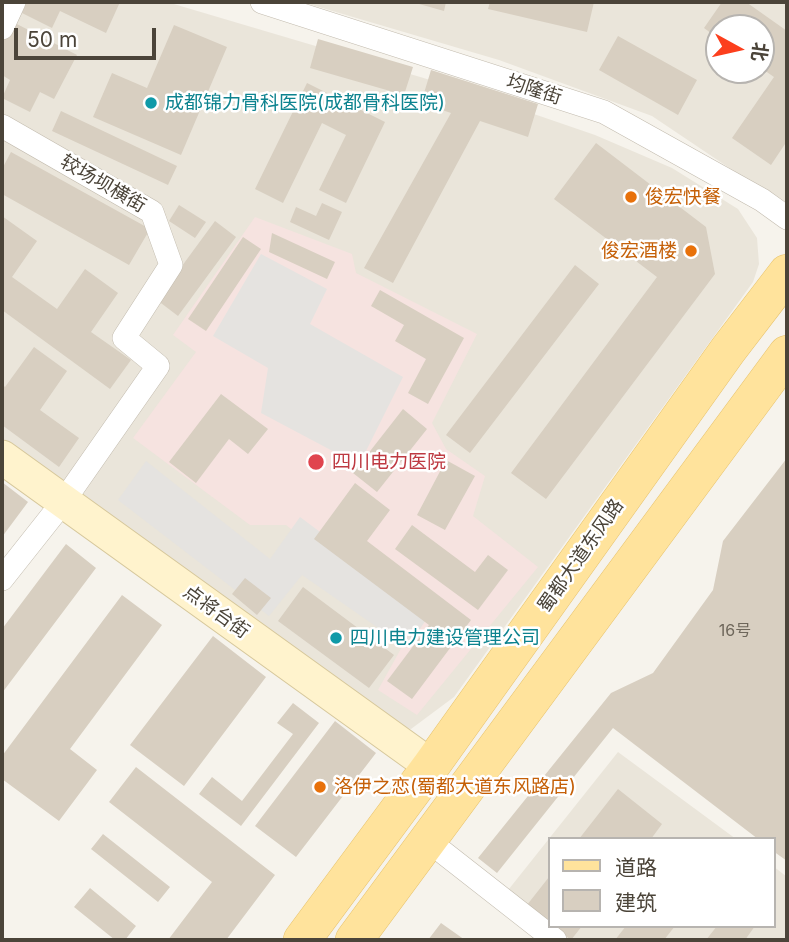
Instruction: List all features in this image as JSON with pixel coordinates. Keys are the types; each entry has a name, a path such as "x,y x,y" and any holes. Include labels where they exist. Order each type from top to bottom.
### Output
{"main road":[{"name":"蜀都大道东风路","path":"302,940 432,766 728,350 787,273"},
{"path":"354,940 426,839 656,535 787,354"}],"street":[{"path":"2,28 14,2"},
{"name":"均隆街","path":"262,2 604,112 762,200 787,218"},
{"name":"较场坝横街","path":"2,126 152,212 171,265 124,338 158,366 63,502"},
{"name":"点将台街","path":"2,457 432,766"},
{"path":"2,579 63,502"},
{"path":"426,839 555,940"}],"shaded area":[{"path":"2,2 167,2 464,90 595,135 672,168 738,209 757,238 759,264 753,282 454,697 411,729 399,727 2,444"},
{"path":"302,2 787,2 787,202 774,198 652,116 499,60"},
{"name":"四川电力医院","path":"255,217 352,254 356,273 477,334 432,423 446,449 485,476 473,516 538,567 417,715 378,690 413,627 286,525 250,525 133,438 196,352 173,335"},
{"path":"261,254 327,289 310,324 403,377 359,465 261,413 268,368 213,336"},
{"path":"146,461 270,559 300,517 430,614 407,648 302,575 269,616 118,500"},
{"path":"618,752 733,837 550,837"},
{"path":"548,840 548,926 505,894"},
{"path":"775,868 787,877 787,940 567,940 551,928 775,928"}],"building":[{"path":"27,2 120,2 106,33 60,11 52,28 22,13"},
{"path":"412,2 446,2 444,11"},
{"path":"490,2 594,2 587,32 488,9"},
{"path":"722,2 746,2 763,14 714,14"},
{"path":"11,21 77,55 54,99 40,92 30,112 2,98 10,80 2,75 2,39"},
{"path":"775,23 787,31 787,141 771,165 732,138 769,84 775,84"},
{"name":"成都锦力骨科医院(成都骨科医院)","path":"174,25 227,47 181,155 93,117 112,73 147,88"},
{"path":"618,36 697,80 678,115 599,70"},
{"path":"318,39 413,67 404,95 310,68"},
{"path":"431,70 538,104 528,137 480,121 393,283 364,268 451,113 421,103"},
{"path":"307,83 385,122 346,203 319,190 346,135 322,123 283,203 255,189"},
{"path":"61,111 177,166 168,185 52,131"},
{"path":"596,143 706,227 715,274 546,499 511,473 657,277 554,199"},
{"path":"11,152 150,229 129,265 2,194 2,169"},
{"path":"322,203 342,212 329,240 290,222 296,207 316,216"},
{"path":"179,205 206,222 195,238 169,221"},
{"path":"2,216 37,241 12,277 57,309 85,269 118,293 91,332 131,360 110,389 2,310"},
{"path":"215,221 236,237 178,316 157,300"},
{"path":"272,233 335,262 327,279 269,252"},
{"path":"243,237 261,249 206,331 188,319"},
{"path":"575,265 599,284 470,453 446,435"},
{"path":"380,290 464,338 428,404 408,393 426,359 395,341 404,325 371,306"},
{"path":"34,347 67,371 40,410 79,438 59,467 2,425 2,384 5,387"},
{"path":"221,394 268,429 248,454 229,439 196,483 169,462"},
{"path":"403,409 427,429 377,492 353,473"},
{"path":"787,458 787,861 775,852 775,837 755,837 613,728 497,873 478,858 611,693 653,673 713,590 723,541"},
{"path":"446,460 475,476 445,530 417,515"},
{"path":"2,482 28,502 2,537"},
{"path":"355,483 390,510 367,541 471,620 412,699 387,681 429,625 314,539"},
{"path":"412,525 475,572 488,555 508,570 478,610 395,549"},
{"path":"66,544 96,568 2,693 2,629"},
{"path":"245,578 271,598 257,615 232,594"},
{"name":"四川电力建设管理公司","path":"303,587 394,655 369,688 278,621"},
{"path":"122,595 162,625 70,749 97,770 59,821 2,779 2,756"},
{"path":"213,636 266,677 184,786 130,745"},
{"path":"293,703 319,723 241,826 199,794 212,777 242,801 293,734 277,723"},
{"path":"335,721 376,753 296,857 255,826"},
{"path":"136,767 275,875 226,940 168,940 212,882 109,802"},
{"path":"618,789 662,824 652,837 581,837"},
{"path":"103,834 170,887 158,902 91,849"},
{"path":"548,878 548,922 527,905"},
{"path":"90,888 136,926 125,940 115,940 74,907"},
{"path":"441,923 465,940 428,940"},
{"path":"556,928 580,928 571,940"},
{"path":"624,928 673,928 664,940 615,940"},
{"path":"715,928 754,928 745,940 706,940"}],"place":[{"name":"成都锦力骨科医院(成都骨科医院)","path":"151,103"},
{"name":"俊宏快餐","path":"631,197"},
{"name":"俊宏酒楼","path":"691,251"},
{"name":"四川电力医院","path":"316,462"},
{"name":"四川电力建设管理公司","path":"336,638"},
{"name":"洛伊之恋(蜀都大道东风路店)","path":"320,787"}]}
